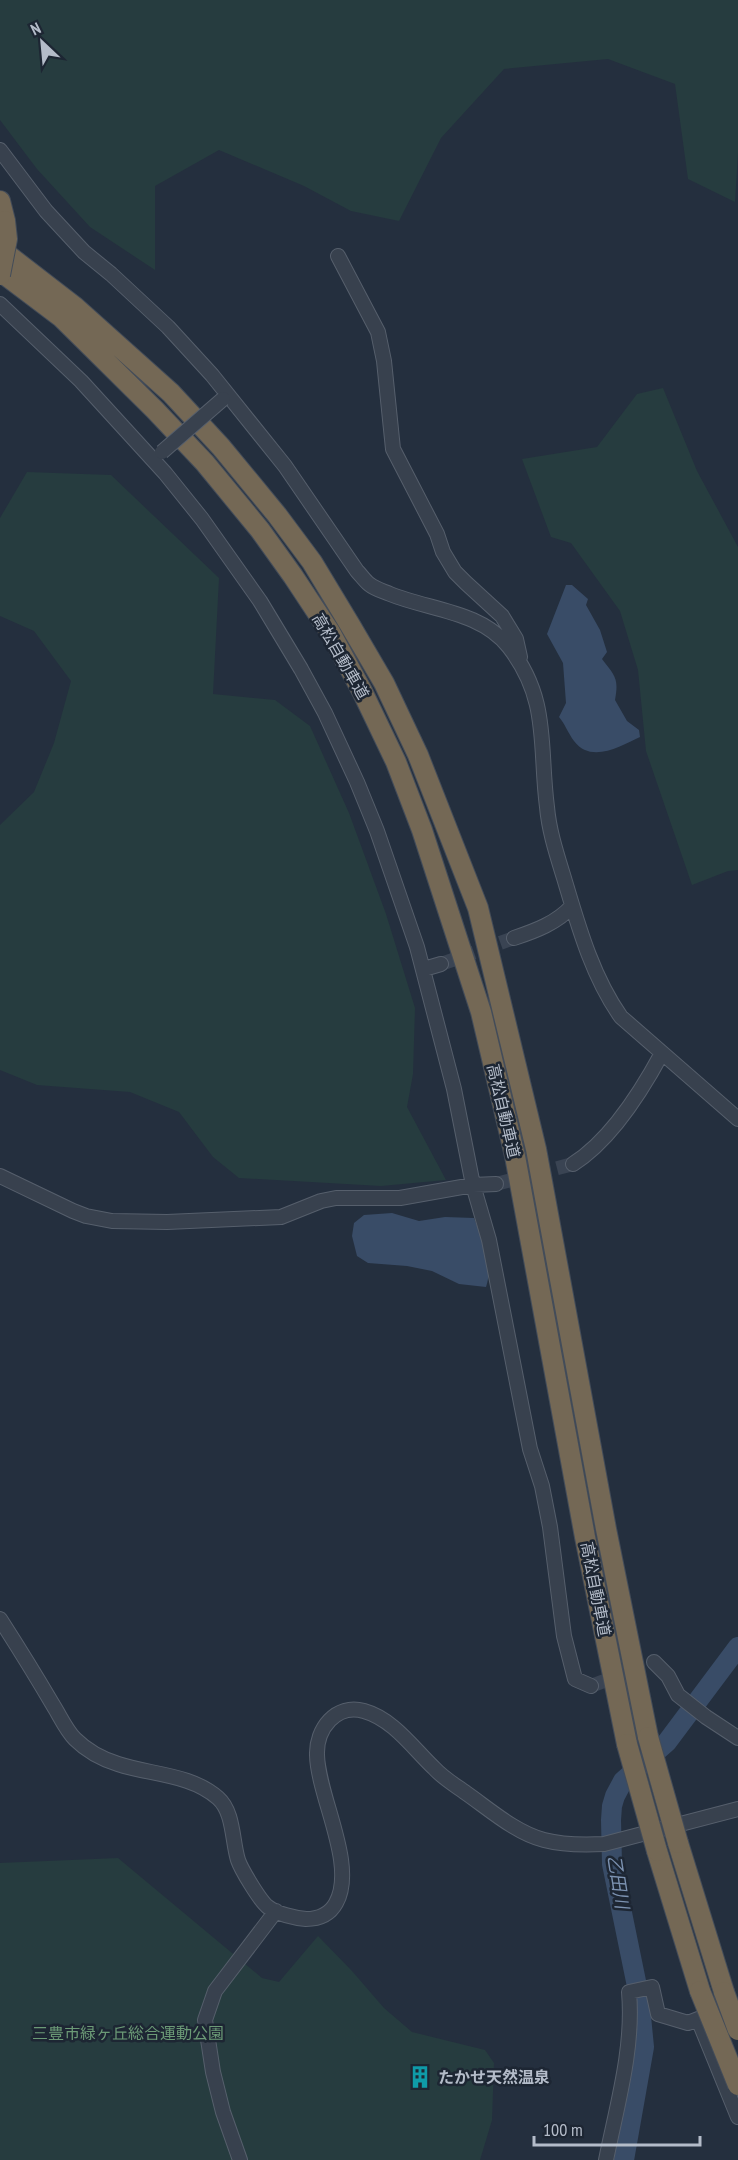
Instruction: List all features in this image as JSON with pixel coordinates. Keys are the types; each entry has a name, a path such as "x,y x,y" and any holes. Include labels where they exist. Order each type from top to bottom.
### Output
{"highway":[{"path":"0,201 6,221 7,239 0,273"},
{"name":"高松自動車道","path":"0,249 75,307 171,393 221,447 270,506 312,562 350,625 384,683 418,755 478,908 536,1149 606,1529 648,1737 678,1843 731,1997 738,2030"},
{"name":"高松自動車道","path":"0,273 61,317 205,463 260,530 330,632 362,691 396,762 422,830 480,1012 515,1156 585,1537 627,1744 700,1991 738,2085"}],"street":[{"path":"0,150 46,211 84,252 168,327 212,375 225,397 285,466 357,571 370,585 407,601 467,618 496,633 521,664 537,700 542,732 547,809 556,852 572,906 609,1000 621,1017 738,1119"},
{"path":"339,256 378,332 384,361 393,449 428,515 443,552 455,572 502,616 516,639 521,664"},
{"path":"0,304 158,455 260,601 325,713 377,831 424,969 454,1089 473,1185 489,1240 530,1449 542,1486 550,1527 564,1636 575,1679 591,1686"},
{"path":"158,455 225,397"},
{"path":"514,938 551,923 572,906"},
{"path":"424,969 441,964"},
{"path":"573,1164 599,1144 643,1087 662,1053"},
{"path":"0,1176 86,1216 112,1221 167,1222 281,1217 321,1201 336,1198 400,1198 473,1185 496,1184"},
{"path":"0,1618 73,1737 85,1748 120,1765 196,1785 221,1800 228,1815 238,1861 246,1876 267,1907 292,1917 310,1919 324,1916 333,1909 340,1895 342,1878 340,1856 317,1758 317,1740 324,1726 335,1716 346,1711 361,1710 375,1715 392,1726 436,1771 520,1830 542,1840 589,1845 604,1844 738,1809"},
{"path":"654,1662 668,1676 678,1695 738,1738"},
{"path":"240,2160 218,2092 205,2020 215,1991 276,1911"},
{"path":"606,2160 623,2076 631,2017 629,1992 652,1987 658,2014 688,2023 731,1997"},
{"path":"698,2019 738,2117"}],"green space":[{"path":"0,0 738,0 738,153 735,202 688,179 675,84 608,59 504,69 441,138 399,221 351,211 304,186 219,150 155,186 155,270 90,227 37,169 0,120"},
{"path":"663,388 697,471 738,547 738,870 728,871 692,885 646,751 638,670 620,611 571,543 551,537 522,459 597,447 637,394"},
{"path":"27,472 111,475 219,578 213,694 275,700 310,726 349,813 386,914 415,1008 413,1074 407,1107 446,1180 381,1186 239,1178 213,1157 179,1112 130,1092 37,1085 0,1070 0,825 34,792 54,743 71,681 34,631 0,616 0,518"},
{"name":"三豊市緑ヶ丘総合運動公園","path":"118,1858 262,1978 279,1982 318,1936 384,2008 412,2032 485,2050 494,2063 492,2120 480,2160 0,2160 0,1863"}],"water":[{"path":"566,585 572,585 588,599 586,605 600,630 607,652 602,659 616,682 615,700 627,721 639,730 640,737 606,751 597,752 581,748 559,717 566,703 563,663 547,634"},
{"path":"392,1213 419,1221 445,1217 474,1218 488,1261 486,1287 459,1284 432,1271 407,1266 368,1263 357,1256 352,1236 354,1223 364,1215"}],"waterway":[{"name":"乙田川","path":"624,2160 644,2047 639,1996 612,1864 612,1806 623,1781 667,1742 738,1647"}],"tunnel":[{"path":"441,964 514,938"},
{"path":"496,1184 573,1164"},
{"path":"591,1686 654,1662"}],"place":[{"name":"たかせ天然温泉","path":"420,2077"}]}
